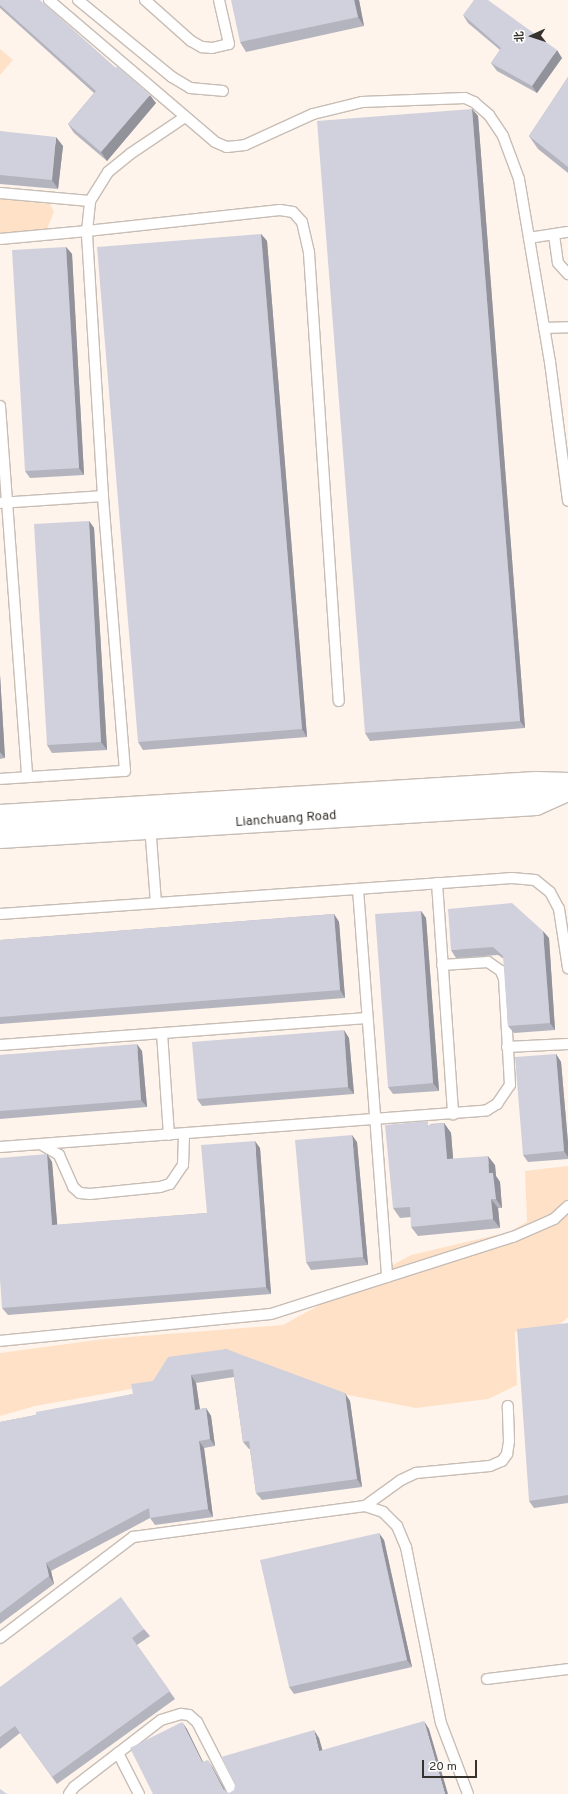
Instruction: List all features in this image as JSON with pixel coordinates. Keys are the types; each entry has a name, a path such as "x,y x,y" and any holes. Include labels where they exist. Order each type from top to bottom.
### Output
{"street":[{"name":"Lianchuang Road","path":"0,837 149,817 536,782 568,784"},
{"name":"Lianchuang Road","path":"0,816 149,817 536,804 568,790"}],"lane":[{"path":"49,0 215,142 227,146 245,145 313,114 336,107 362,102 465,98 474,102 489,115 502,136 519,179 544,328 568,501"},
{"path":"78,0 172,77 190,88 223,91"},
{"path":"145,0 191,41 202,47 212,48 229,44 219,0"},
{"path":"0,779 125,771 103,496 87,231 90,201 108,172 118,163 185,117"},
{"path":"0,193 90,201"},
{"path":"0,240 280,210 293,212 302,222 309,252 339,701"},
{"path":"529,238 568,232"},
{"path":"554,235 558,263 568,274"},
{"path":"544,328 568,327"},
{"path":"0,406 4,503 26,777"},
{"path":"4,503 103,496"},
{"path":"149,817 156,903"},
{"path":"0,914 512,878 535,880 550,892 559,909 568,968"},
{"path":"437,883 453,1114"},
{"path":"358,888 387,1277"},
{"path":"0,1147 375,1120 487,1110 505,1096 510,1085 504,979 501,971 488,962 442,965"},
{"path":"0,1045 367,1018"},
{"path":"162,1033 169,1135"},
{"path":"507,1047 568,1044"},
{"path":"40,1144 50,1148 59,1155 73,1188 80,1192 90,1194 160,1187 170,1184 183,1166 184,1134"},
{"path":"0,1341 271,1314 513,1237 554,1219 568,1206"},
{"path":"365,1506 401,1480 416,1473 490,1466 502,1462 507,1454 509,1441 508,1406"},
{"path":"0,1638 133,1537 365,1506 383,1512 392,1521 406,1547 441,1723 468,1794"},
{"path":"487,1679 568,1669"},
{"path":"69,1794 74,1787 161,1720 172,1715 189,1715 197,1722 234,1794"},
{"path":"118,1753 139,1794"}],"shaded area":[{"path":"0,49 13,60 0,75"},
{"path":"0,199 50,204 54,212 47,229 0,233"},
{"path":"568,1166 568,1317 558,1326 515,1332 517,1385 488,1399 416,1408 332,1392 286,1372 154,1385 35,1406 0,1416 0,1353 104,1339 283,1325 411,1255 509,1232 527,1222 525,1171"}],"building":[{"path":"0,0 40,0 116,68 117,66 150,95 101,152 68,124 96,91 0,5"},
{"path":"231,0 354,0 358,17 240,42"},
{"path":"474,0 488,0 557,50 532,86 491,63 501,48 463,15"},
{"path":"568,77 568,167 529,136"},
{"path":"472,109 520,721 365,733 317,121"},
{"path":"0,131 56,137 52,180 0,175"},
{"path":"261,234 302,729 138,742 97,247"},
{"path":"66,247 79,468 25,471 12,250"},
{"path":"89,521 101,742 47,745 34,524"},
{"path":"512,903 543,931 550,1023 508,1026 503,956 493,947 451,950 448,909"},
{"path":"421,911 433,1083 388,1087 375,914"},
{"path":"334,914 340,990 0,1017 0,940"},
{"path":"344,1030 348,1087 197,1099 192,1042"},
{"path":"137,1044 141,1100 0,1111 0,1055"},
{"path":"556,1054 564,1151 523,1155 515,1057"},
{"path":"428,1121 428,1125 444,1123 447,1159 488,1156 489,1173 493,1173 496,1199 491,1199 493,1219 411,1227 410,1207 393,1208 385,1125"},
{"path":"352,1135 363,1257 306,1262 295,1140"},
{"path":"255,1141 266,1287 2,1308 0,1279 0,1158 47,1154 52,1225 207,1213 201,1145"},
{"path":"568,1323 568,1495 529,1501 517,1329"},
{"path":"226,1349 345,1393 357,1479 256,1493 249,1441 243,1442 233,1369 191,1375 195,1410 206,1408 210,1439 199,1441 208,1509 150,1518 149,1508 46,1563 49,1576 0,1613 0,1422 36,1415 36,1412 133,1394 131,1384 153,1381 168,1357"},
{"path":"379,1533 407,1660 289,1687 260,1560"},
{"path":"121,1597 144,1629 132,1638 170,1691 52,1777 15,1726 0,1737 0,1687"},
{"path":"424,1721 445,1794 153,1794 130,1748 182,1722 202,1762 208,1760 223,1789 229,1793 234,1790 235,1784 221,1757 314,1730 319,1751"},
{"path":"0,1789 7,1794 0,1794"}]}
